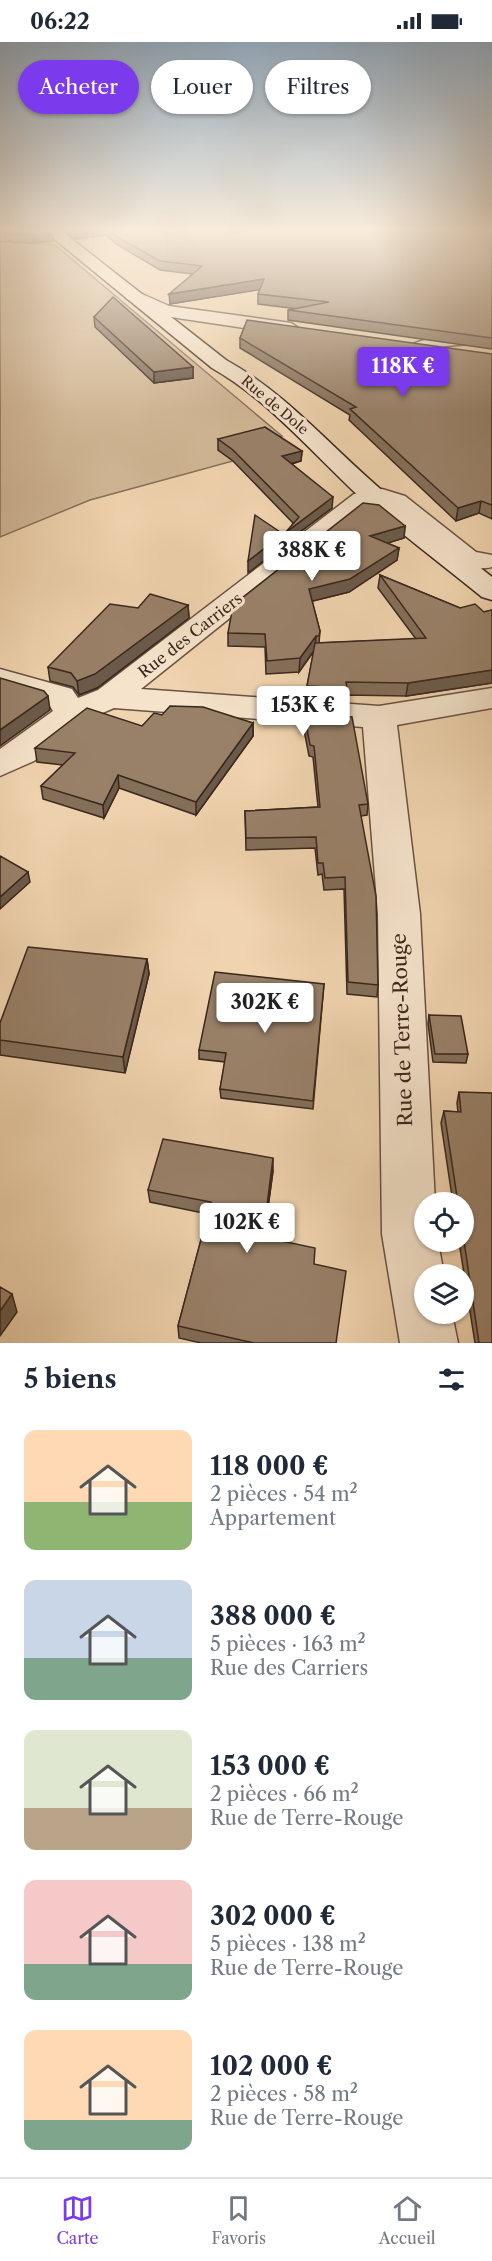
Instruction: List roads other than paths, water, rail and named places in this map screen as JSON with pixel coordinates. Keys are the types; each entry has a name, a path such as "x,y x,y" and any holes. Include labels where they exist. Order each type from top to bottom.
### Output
{"main road":[{"name":"Rue de Dole","path":"126,290 219,364 237,374 318,442 375,498 492,591"},
{"name":"Rue de Dole","path":"144,290 487,565"},
{"path":"133,295 155,308 174,312 313,332"},
{"path":"422,347 444,340 492,336"},
{"path":"400,344 483,355"},
{"path":"375,498 396,501 468,559 487,565"},
{"name":"Rue des Carriers","path":"0,764 21,753 72,713 111,697 359,502 375,498"},
{"path":"0,679 60,696 72,713"},
{"path":"111,697 379,717 492,698"},
{"name":"Rue de Terre-Rouge","path":"379,717 399,914 409,1234 429,1343"}]}
